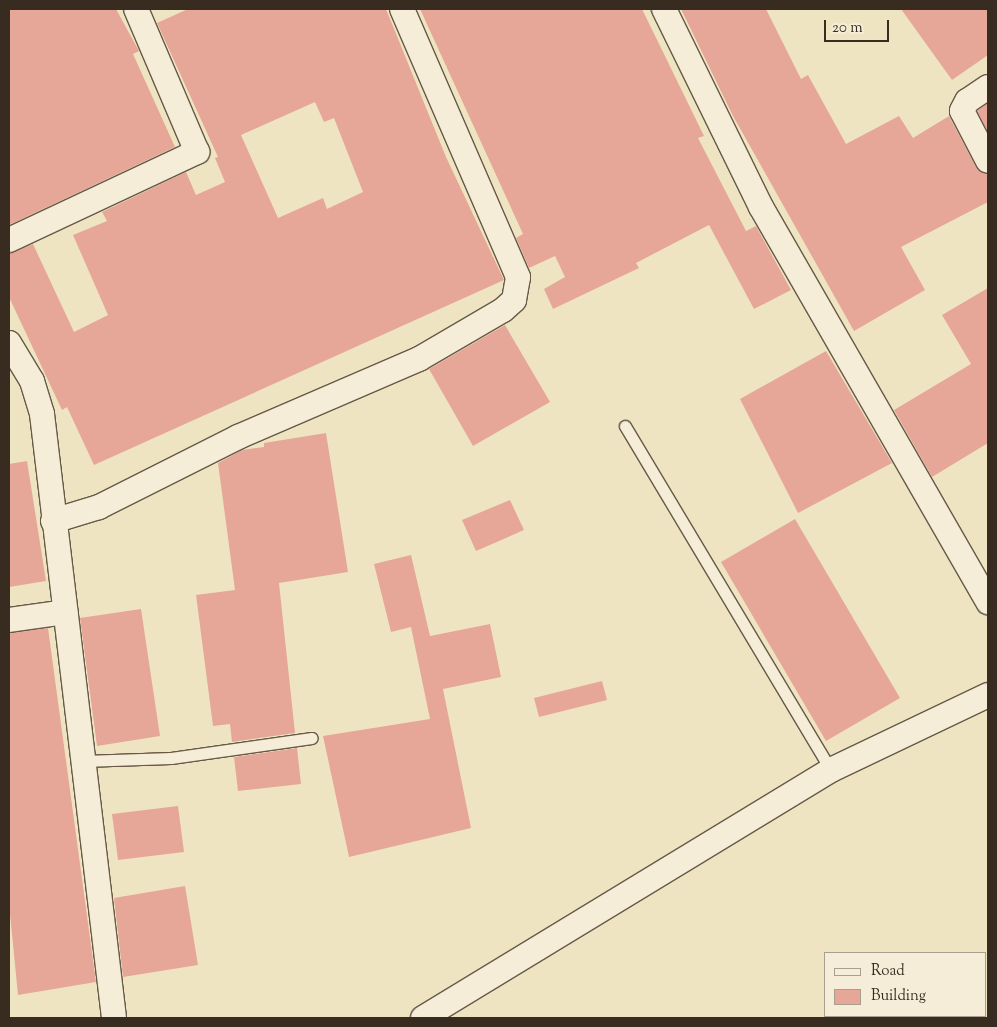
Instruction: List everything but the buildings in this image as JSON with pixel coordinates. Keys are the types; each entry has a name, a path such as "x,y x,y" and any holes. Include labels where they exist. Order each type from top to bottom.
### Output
{"street":[{"path":"9,240 197,152 136,9"},
{"path":"53,521 99,508 238,437 418,359 503,310 514,300 518,277 402,9"},
{"path":"664,9 761,206 988,602"},
{"path":"988,87 967,100 962,111 988,161"},
{"path":"9,343 32,382 42,414 53,521 114,1018"},
{"path":"9,620 65,612"},
{"path":"423,1018 831,770 988,695"}],"lane":[{"path":"626,426 831,770"},
{"path":"83,761 171,758 312,738"}]}
